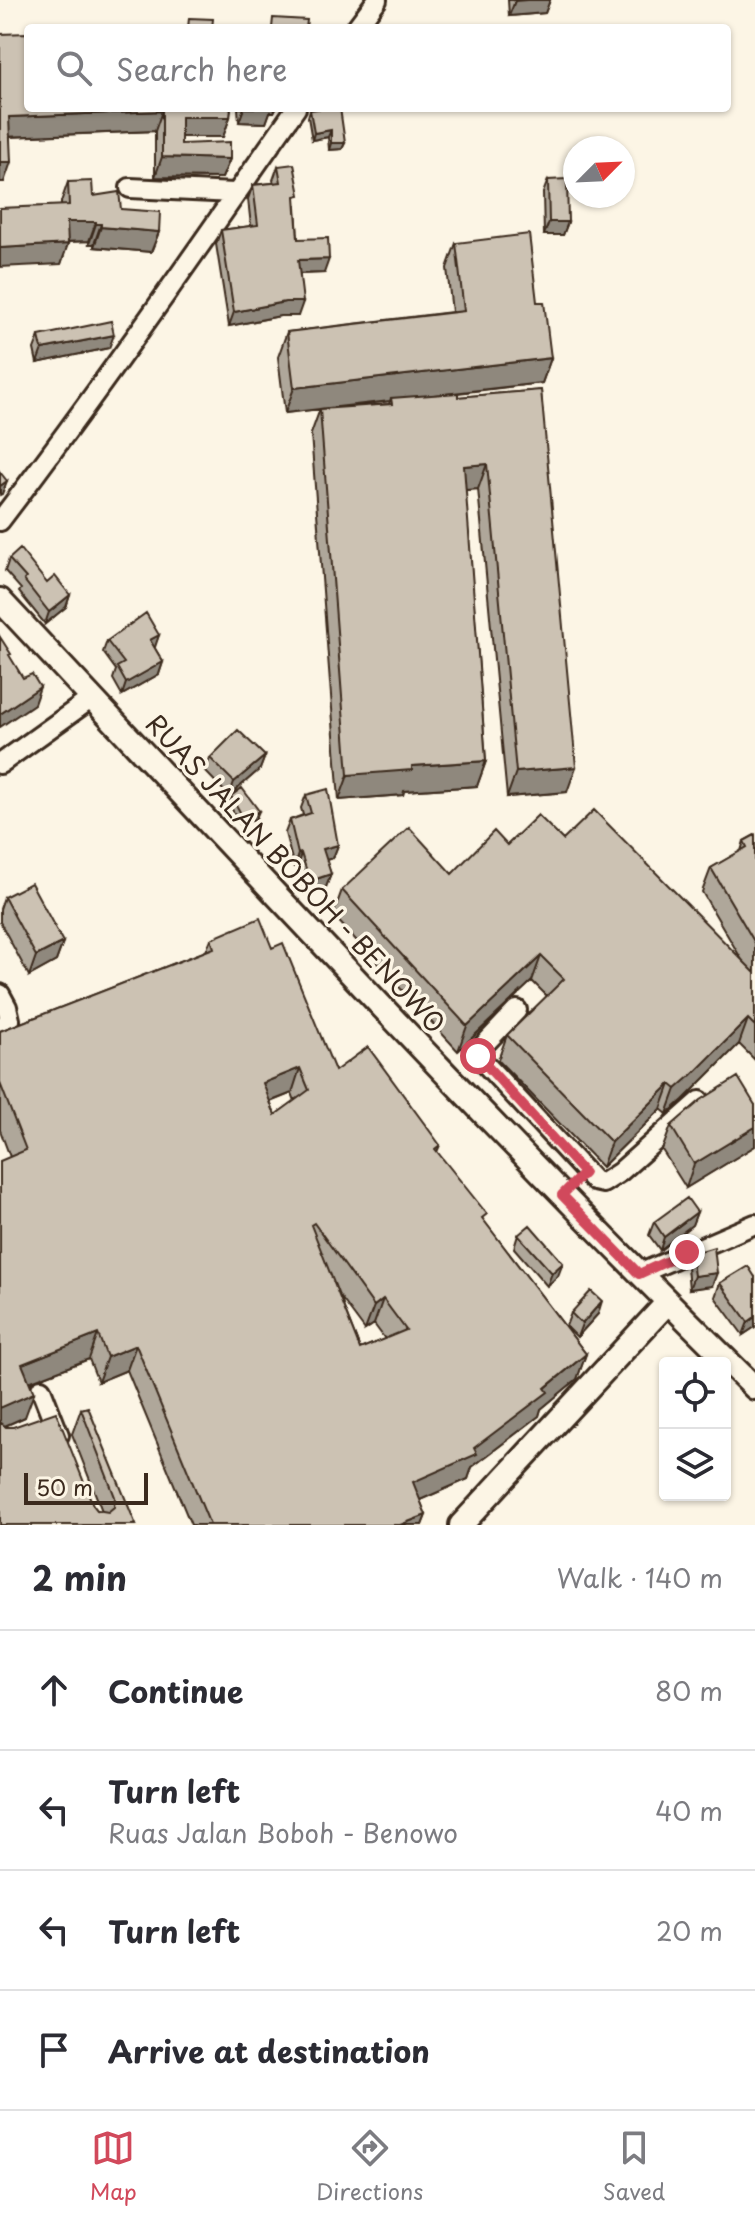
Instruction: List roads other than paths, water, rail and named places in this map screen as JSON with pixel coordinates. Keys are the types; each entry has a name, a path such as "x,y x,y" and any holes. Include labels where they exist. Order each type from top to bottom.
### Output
{"main road":[{"name":"RUAS JALAN BOBOH - BENOWO","path":"0,600 562,1195 755,1388"},
{"path":"461,1525 668,1302"}],"street":[{"path":"359,24 377,0"},
{"path":"0,521 97,394 293,112"},
{"path":"130,188 234,193"},
{"path":"0,764 92,698"},
{"path":"0,994 10,1016 10,1020 0,1028"},
{"path":"517,1010 478,1051 478,1056 594,1181 603,1183 620,1172 700,1101"},
{"path":"562,1195 584,1173"},
{"path":"639,1274 755,1224"},
{"path":"41,1389 46,1422 63,1446"}]}
